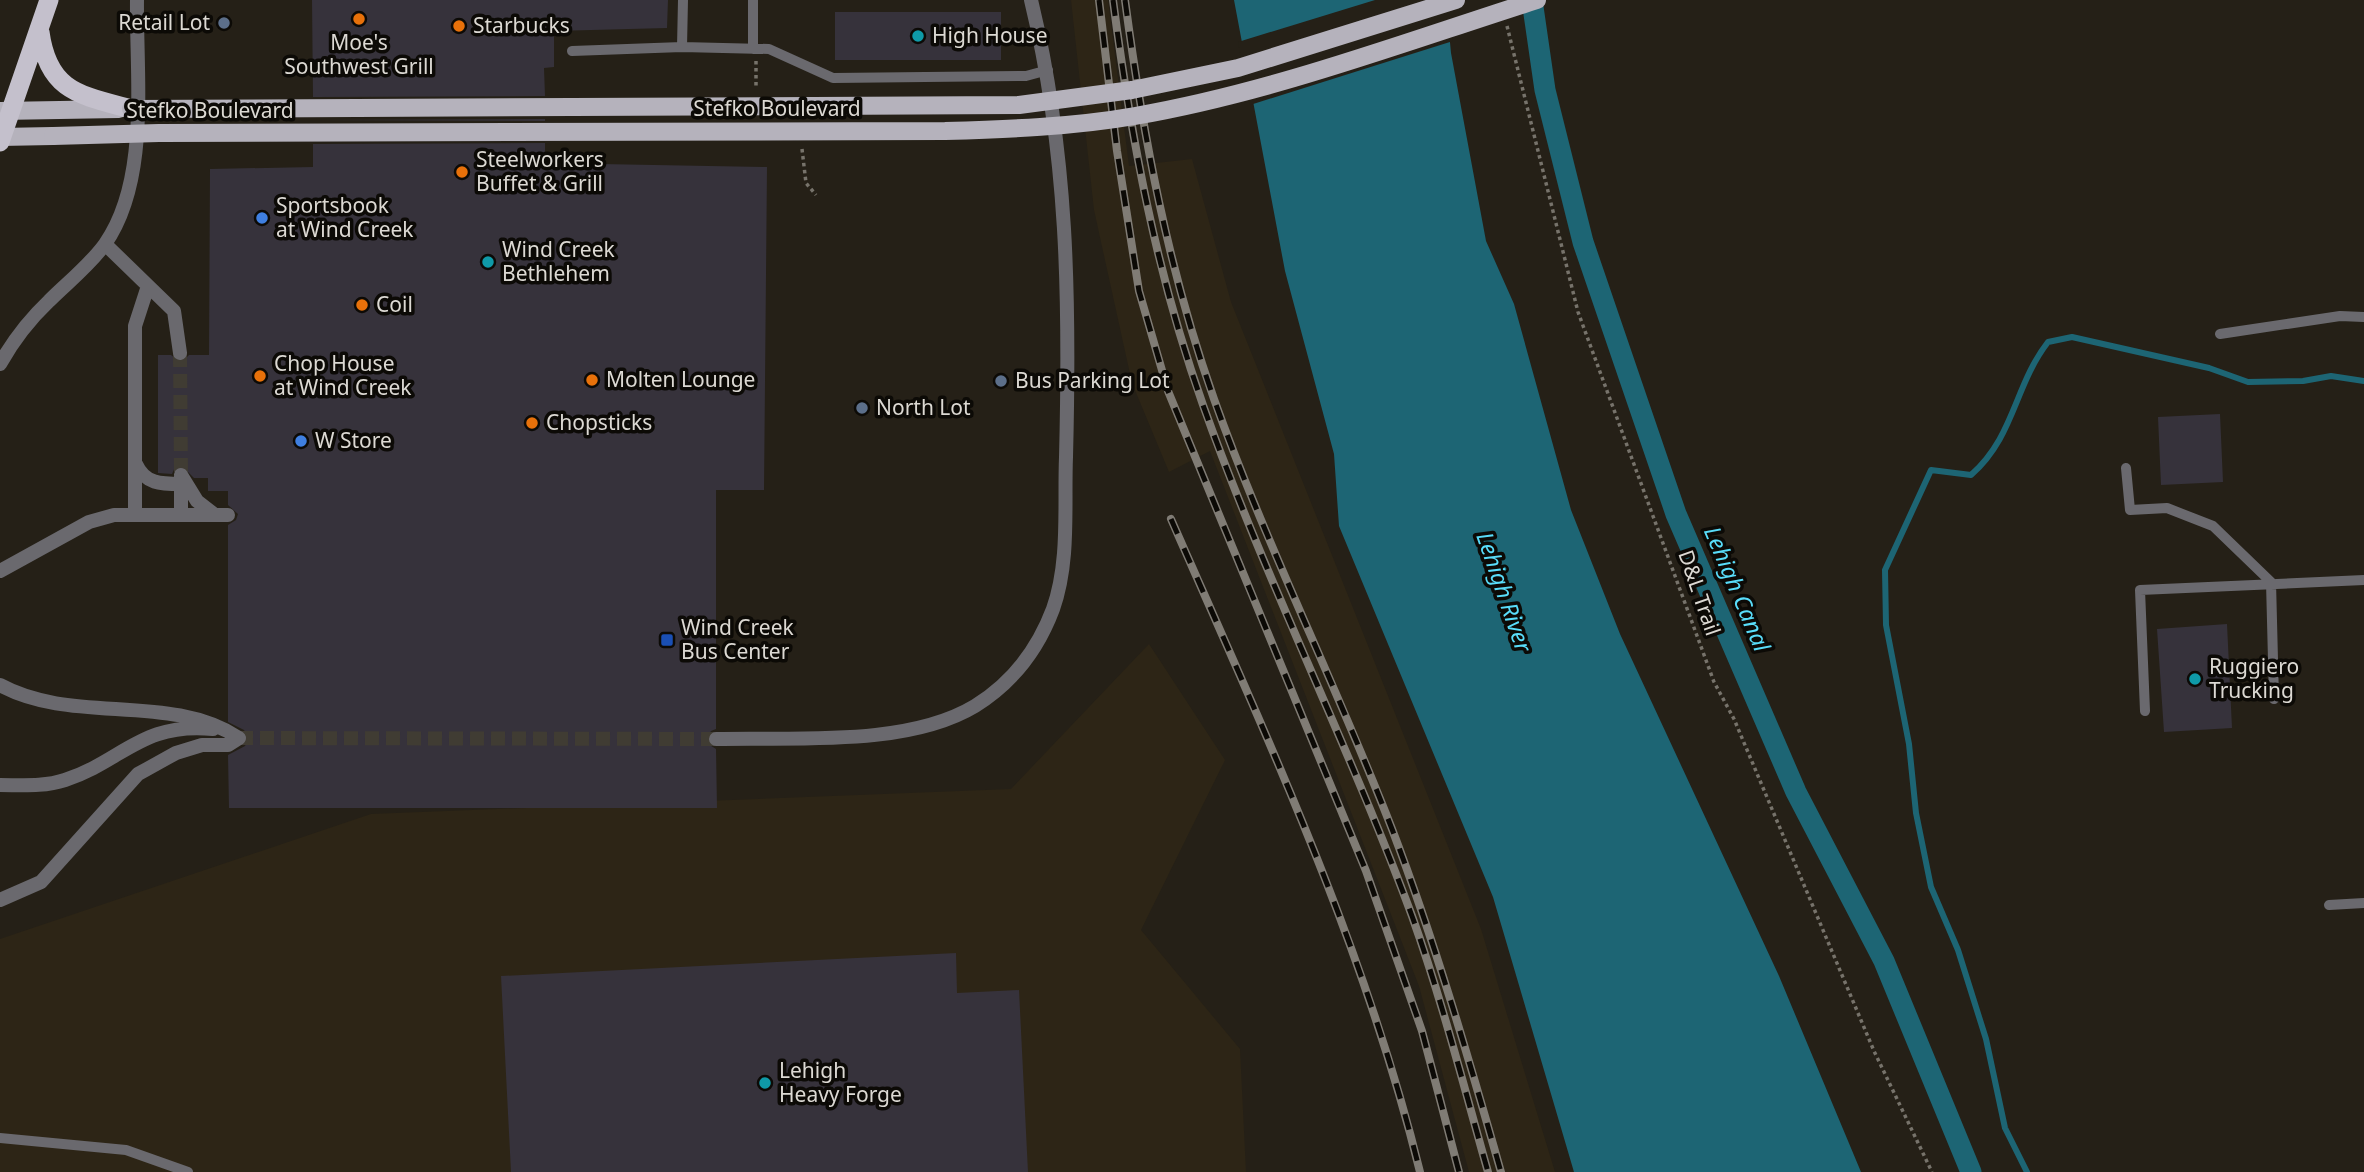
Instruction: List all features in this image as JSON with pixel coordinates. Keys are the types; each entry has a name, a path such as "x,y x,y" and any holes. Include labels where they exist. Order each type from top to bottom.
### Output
{"highway":[{"path":"1,139 6,110 40,30 49,0"},
{"path":"40,30 50,72 59,80 96,100 131,109"}],"main road":[{"name":"Stefko Boulevard","path":"6,110 1019,105 1132,90 1238,68 1456,0"},
{"name":"Stefko Boulevard","path":"1,139 159,133 932,131 1065,126 1136,116 1244,93 1538,0"}],"street":[{"path":"0,364 48,301 74,279 105,244 126,201 136,165 137,0"},
{"path":"716,739 851,735 920,729 951,718 998,690 1015,675 1040,636 1052,610 1063,562 1069,315 1066,230 1048,70 1031,0"},
{"path":"105,244 174,311 180,353"},
{"path":"135,515 135,326 148,286"},
{"path":"135,463 141,475 150,481 181,480"},
{"path":"181,480 181,515"},
{"path":"0,571 89,522 114,515 222,515 198,501 181,480"},
{"path":"0,685 42,699 199,719 228,738"},
{"path":"0,785 34,785 66,780 155,734 198,728 228,738"},
{"path":"0,900 41,882 138,774 176,752 228,738"}],"lane":[{"path":"682,0 682,47"},
{"path":"753,0 753,49"},
{"path":"572,51 682,47 769,49 833,78 1026,76 1048,70"},
{"path":"2220,334 2340,316 2364,317"},
{"path":"2126,468 2130,510 2167,508 2213,526 2272,582 2274,699"},
{"path":"2145,711 2140,590 2272,582 2364,580"},
{"path":"2329,905 2364,903"},
{"path":"0,1138 126,1150 188,1172"}],"path":[{"name":"D&L Trail","path":"1504,14 1578,312 1667,548 1684,604 1714,682 1734,719 1874,1051 1932,1172"},
{"path":"799,141 805,155 806,183 817,195"}],"shaded area":[{"path":"1071,0 1108,0 1129,166 1192,159 1231,302 1481,929 1555,1172 1469,1172 1419,986 1210,451 1169,472 1132,383 1094,210"},
{"path":"1149,644 1225,760 1141,930 1240,1049 1246,1172 0,1172 0,939 371,814 1011,789"}],"water":[{"name":"Lehigh River","path":"1234,0 1446,0 1451,53 1486,241 1514,304 1571,510 1620,634 1779,976 1861,1172 1574,1172 1493,897 1339,526 1334,454 1285,271"}],"pier":[{"path":"1375,0 1450,0 1453,41 1250,105 1238,42"}],"building":[{"path":"312,0 668,0 667,28 554,31 554,67 544,68 545,96 313,97"},
{"name":"High House","path":"835,12 1001,12 1001,60 835,60"},
{"path":"545,119 545,121 313,120"},
{"path":"545,143 545,163 767,167 764,490 716,490 716,729 706,738 708,744 716,749 717,808 229,808 228,755 245,746 249,738 244,730 228,722 228,525 236,520 238,514 228,505 228,491 208,491 208,478 194,478 181,465 175,467 172,474 158,473 158,355 171,355 181,363 189,355 209,355 210,169 313,167 313,144"},
{"path":"2220,414 2223,482 2161,485 2158,417"},
{"name":"Ruggiero Trucking","path":"2227,624 2232,728 2164,732 2157,629"},
{"name":"Lehigh Heavy Forge","path":"956,953 957,993 1019,990 1028,1172 511,1172 501,976"}],"waterway":[{"name":"Lehigh Canal","path":"1532,0 1545,90 1583,242 1676,514 1796,792 1884,961 1971,1172"},
{"path":"2027,1172 2005,1128 1986,1039 1958,950 1931,887 1916,813 1909,744 1886,625 1885,570 1931,470 1971,475 1986,460 2006,427 2028,376 2048,342 2072,337 2209,368 2248,382 2303,381 2331,376 2364,381"}],"tunnel":[{"path":"180,353 181,475"},
{"path":"239,738 716,739"}],"railway":[{"path":"1099,0 1117,151 1139,291 1168,391 1366,871 1422,1031 1459,1172"},
{"path":"1113,0 1147,205 1186,355 1227,470 1412,916 1443,1012 1488,1172"},
{"path":"1125,0 1159,202 1198,350 1234,453 1408,871 1450,999 1501,1172"},
{"path":"1171,519 1310,840 1371,1004 1420,1172"}],"place":[{"name":"Moe's Southwest Grill","path":"359,19"},
{"name":"Retail Lot","path":"224,23"},
{"name":"Starbucks","path":"459,26"},
{"name":"High House","path":"918,36"},
{"name":"Steelworkers Buffet & Grill","path":"462,172"},
{"name":"Sportsbook at Wind Creek","path":"262,218"},
{"name":"Wind Creek Bethlehem","path":"488,262"},
{"name":"Coil","path":"362,305"},
{"name":"Chop House at Wind Creek","path":"260,376"},
{"name":"Molten Lounge","path":"592,380"},
{"name":"Bus Parking Lot","path":"1001,381"},
{"name":"North Lot","path":"862,408"},
{"name":"Chopsticks","path":"532,423"},
{"name":"W Store","path":"301,441"},
{"name":"Wind Creek Bus Center","path":"667,640"},
{"name":"Ruggiero Trucking","path":"2195,679"},
{"name":"Lehigh Heavy Forge","path":"765,1083"}]}
